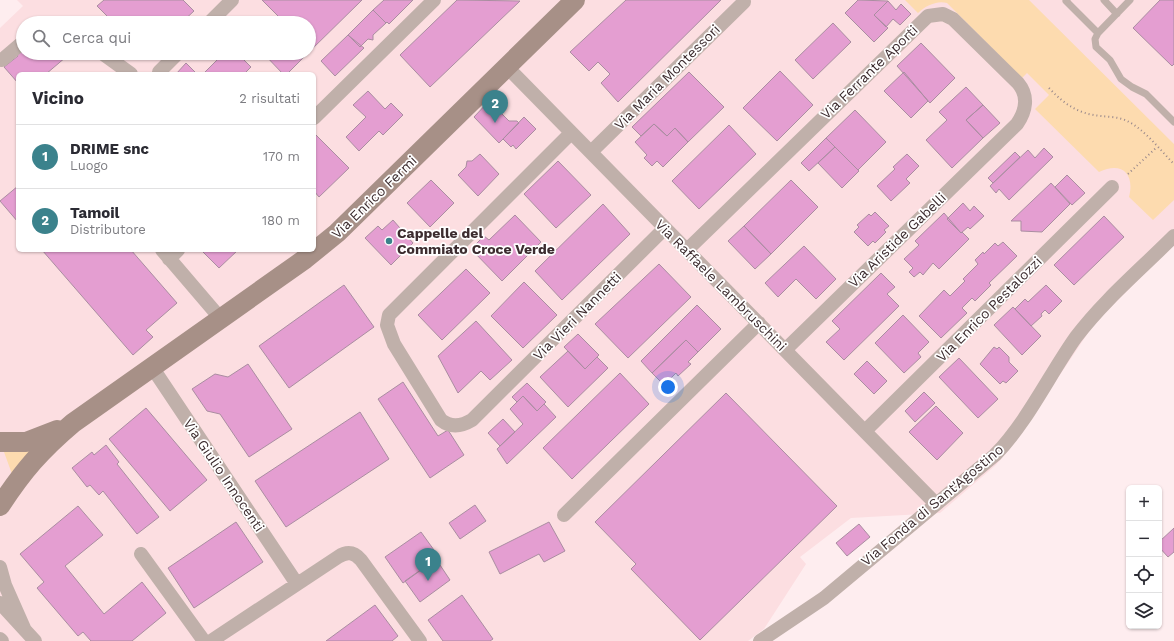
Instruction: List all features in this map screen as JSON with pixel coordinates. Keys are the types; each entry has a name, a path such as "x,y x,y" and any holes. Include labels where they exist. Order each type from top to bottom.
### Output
{"street":[{"path":"216,16 232,0"},
{"path":"316,116 434,0"},
{"name":"Via Enrico Fermi","path":"316,250 337,233 507,67 570,2"},
{"name":"Via Maria Montessori","path":"591,152 744,2"},
{"name":"Via Ferrante Aporti","path":"687,250 928,16 939,13 953,18 1022,87 1025,97 1024,112 1010,132"},
{"path":"2,60 16,48"},
{"path":"112,60 128,72"},
{"path":"159,72 171,60"},
{"name":"Via Raffaele Lambruschini","path":"507,67 936,504"},
{"name":"Via Aristide Gabelli","path":"785,350 1010,132"},
{"name":"Via Vieri Nannetti","path":"571,133 400,302 389,315 388,331 394,344 441,420 450,425 464,424 472,420 665,228"},
{"name":"Via Enrico Pestalozzi","path":"865,431 1112,187"},
{"name":"Via Fonda di Sant'Agostino","path":"760,641 824,598 1003,447 1086,326 1174,236"},
{"name":"Via Enrico Fermi","path":"73,423 314,252"},
{"path":"170,253 221,319"},
{"path":"564,515 759,324"},
{"name":"Via Giulio Innocenti","path":"152,367 297,584"},
{"path":"0,442 26,442 73,423"},
{"path":"0,506 15,483 44,448 73,423"},
{"path":"0,479 0,501"},
{"path":"211,641 343,554 353,553 361,560 420,641"},
{"path":"141,554 204,641"},
{"path":"0,567 5,584 24,628"},
{"path":"0,603 35,641"}],"lane":[{"path":"1067,0 1066,1 1098,34"},
{"path":"1104,0 1117,14"},
{"path":"1130,0 1098,34 1094,42 1110,60 1118,75 1128,85 1146,94 1174,122"}],"path":[{"path":"1048,88 1059,99 1085,114 1130,122 1174,164"},
{"path":"1128,174 1157,147"}],"shaded area":[{"path":"17,0 1174,0 1174,244 1094,324 1019,436 996,465 940,513 851,518 800,557 806,564 764,629 748,641 0,641 0,28 23,6"},
{"path":"905,0 1029,0 1174,144 1174,200 1153,220 1129,197 1130,182 1125,172 1114,168 1099,172 1035,109 1049,95 1027,73 1022,78 947,3 939,2 931,4 918,13"},
{"path":"34,447 12,474 4,452"}],"building":[{"path":"104,0 183,0 194,11 189,16 107,16 97,6"},
{"path":"262,0 362,0 316,45 316,16 278,16"},
{"path":"384,0 413,0 389,24 387,22 386,23 373,10"},
{"path":"457,0 520,1 430,87 400,55"},
{"path":"626,0 721,0 618,102 601,83 610,74 598,62 589,71 570,52"},
{"path":"858,0 888,1 874,15 888,28 874,42 845,13"},
{"path":"1160,0 1174,0 1174,64 1172,66 1133,28"},
{"path":"888,1 896,10 901,4 911,14 900,25 893,19 886,27 874,15"},
{"path":"373,10 386,23 373,35 373,40 368,39 360,47 348,35"},
{"path":"833,23 851,42 813,79 795,60"},
{"path":"348,35 364,48 335,76 321,61"},
{"path":"921,43 955,78 930,103 897,66"},
{"path":"16,58 16,60 62,60 48,72 16,72 16,81 4,67"},
{"path":"217,60 244,60 251,67 246,72 205,72"},
{"path":"270,60 301,60 289,72 281,72"},
{"path":"186,63 195,72 178,72"},
{"path":"780,71 813,105 777,141 743,108"},
{"path":"689,72 724,107 688,142 675,128 667,136 654,124 641,136 632,127"},
{"path":"904,72 928,101 911,118 884,91"},
{"path":"966,87 983,105 966,120 983,138 952,168 926,140 947,120 939,112"},
{"path":"368,91 385,109 391,103 403,115 383,135 379,131 359,151 346,137 366,117 353,105"},
{"path":"489,101 509,121 517,121 519,123 499,143 474,117"},
{"path":"983,105 1000,123 983,138 966,120"},
{"path":"855,110 886,142 858,170 826,138"},
{"path":"524,117 536,129 516,149 513,145 511,147 503,139"},
{"path":"654,124 667,136 675,128 688,142 663,167 657,161 652,166 644,158 647,155 635,142"},
{"path":"729,125 756,154 699,209 672,181"},
{"path":"316,135 349,168 319,197 316,193"},
{"path":"826,138 835,147 809,171 801,163"},
{"path":"835,147 859,171 842,188 818,163"},
{"path":"1044,148 1053,157 1009,200 999,189 996,193 990,186 1028,150 1035,158"},
{"path":"1015,152 1020,157 993,183 988,178"},
{"path":"480,154 499,174 478,196 458,175 466,167 467,161 472,161"},
{"path":"907,154 919,166 906,179 910,183 891,201 877,186 895,169 893,167"},
{"path":"558,161 591,195 556,228 524,194"},
{"path":"1067,175 1085,193 1072,205 1055,187"},
{"path":"431,180 454,203 430,227 407,203"},
{"path":"791,180 818,207 771,254 744,226"},
{"path":"1051,183 1070,204 1042,232 1021,231 1021,221 1011,221"},
{"path":"16,188 16,220 0,201"},
{"path":"963,203 970,211 974,206 984,216 970,229 968,227 961,233 947,219"},
{"path":"603,204 630,234 562,300 535,271"},
{"path":"875,212 889,226 884,230 886,232 875,243 873,241 868,246 854,232 859,227 857,225 869,214 871,216"},
{"path":"944,213 961,233 962,232 969,239 939,269 933,263 923,275 920,272 914,277 909,272 913,268 904,259 919,245 915,241"},
{"path":"515,215 541,242 502,281 471,249 484,236 489,240"},
{"path":"1104,216 1124,237 1074,285 1054,265"},
{"name":"Cappelle del Commiato Croce Verde","path":"393,220 413,243 391,265 365,238 378,226 382,230"},
{"path":"744,226 771,254 755,269 728,241"},
{"path":"1003,242 1017,256 989,283 991,285 975,301 972,298 962,308 967,313 941,338 919,316 944,290 950,296 965,281 963,279 978,264 975,260 983,252 984,254 995,243 998,246"},
{"path":"804,246 836,279 816,299 796,279 778,297 765,283"},
{"path":"44,252 133,252 177,303 146,330 153,337 133,355"},
{"path":"203,252 236,252 219,268"},
{"path":"659,264 691,297 628,358 595,324"},
{"path":"466,269 490,293 442,340 418,315"},
{"path":"881,273 895,287 887,294 899,306 844,360 826,342 840,329 832,321"},
{"path":"524,282 557,315 523,348 491,316"},
{"path":"344,285 374,327 289,388 259,346"},
{"path":"1046,285 1062,301 1049,314 1045,310 1041,314 1042,316 1031,326 1015,309 1025,299 1028,302"},
{"path":"697,305 721,329 698,352 686,340 652,373 641,361"},
{"path":"1013,307 1041,336 1022,355 994,325"},
{"path":"903,315 929,342 918,353 921,357 904,373 875,343"},
{"path":"476,321 512,360 490,380 481,371 458,393 438,356"},
{"path":"578,334 599,355 585,369 564,347"},
{"path":"686,340 698,352 688,362 691,364 678,376 676,373 664,385 652,373"},
{"path":"994,347 997,349 999,347 1009,357 1009,362 1018,371 1006,383 1003,381 1000,384 980,364"},
{"path":"568,351 585,369 597,357 608,368 568,407 540,377"},
{"path":"959,358 998,399 978,418 939,377"},
{"path":"867,361 887,381 874,394 854,374"},
{"path":"248,364 292,429 249,457 220,414 207,411 192,389 215,374 228,377"},
{"path":"620,373 649,404 572,479 543,448"},
{"path":"403,382 438,436 448,430 464,455 430,478 378,399"},
{"path":"527,383 546,402 537,411 523,396 517,402 512,397"},
{"path":"924,392 935,403 915,422 905,411"},
{"path":"726,393 837,506 700,640 631,569 636,564 595,522"},
{"path":"523,396 537,411 544,404 556,417 507,464 497,449 523,424 510,409"},
{"path":"936,406 963,433 937,460 909,432"},
{"path":"146,408 207,480 170,511 109,439"},
{"path":"360,412 389,459 286,527 255,481"},
{"path":"503,419 515,432 500,446 488,433"},
{"path":"106,445 119,462 117,464 159,517 137,534 103,491 99,495 90,485 87,487 72,468 92,452 94,455"},
{"path":"475,505 486,521 460,539 449,523"},
{"path":"78,506 103,535 65,566 104,614 142,582 166,613 132,641 91,641 83,632 78,636 37,588 44,582 20,554"},
{"path":"236,522 263,562 194,608 168,568"},
{"path":"549,522 565,551 544,562 539,554 500,574 489,552"},
{"path":"859,524 870,537 847,556 836,543"},
{"path":"1174,528 1174,552 1168,557 1162,550 1162,539"},
{"path":"421,532 439,557 403,583 385,557"},
{"path":"436,559 450,580 420,602 405,581"},
{"path":"462,595 493,639 490,641 443,641 428,620"},
{"path":"375,605 398,636 392,641 326,641"}],"place":[{"name":"Tamoil","path":"495,123"},
{"name":"Cappelle del Commiato Croce Verde","path":"389,241"},
{"name":"DRIME snc","path":"428,581"}]}
